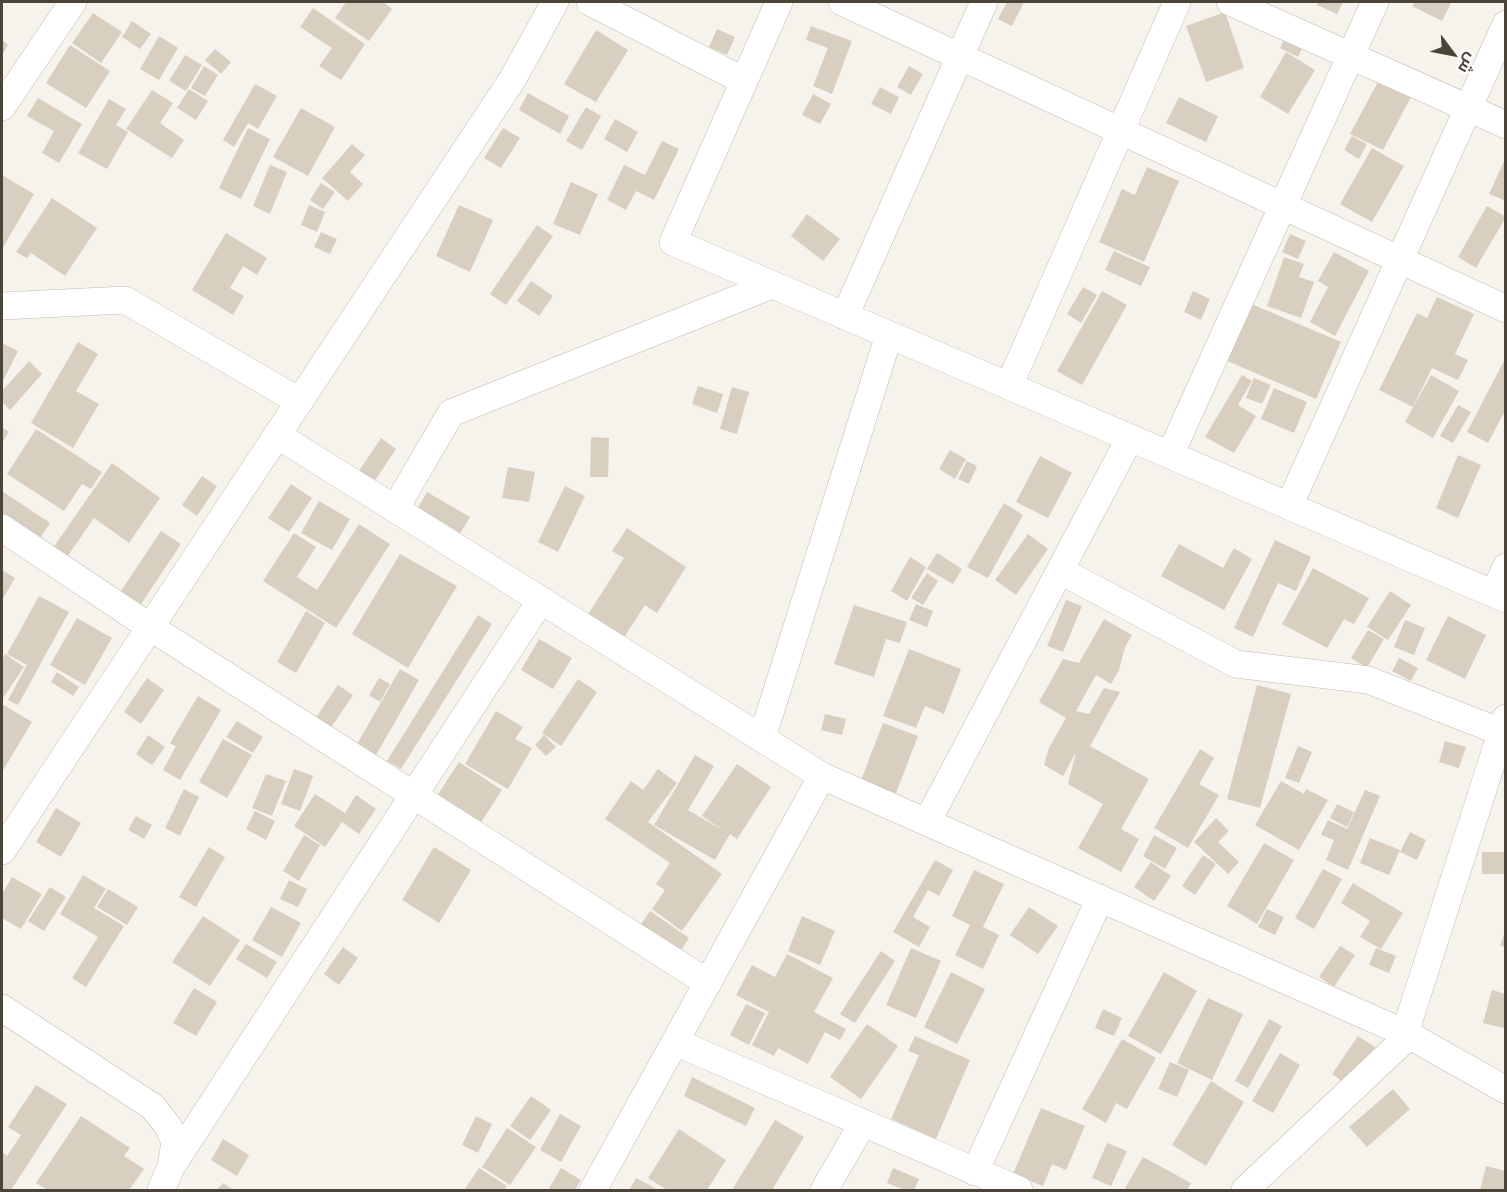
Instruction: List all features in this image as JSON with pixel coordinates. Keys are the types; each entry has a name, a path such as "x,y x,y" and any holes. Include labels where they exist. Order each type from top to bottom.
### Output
{"street":[{"path":"2,107 73,2"},
{"path":"2,851 512,80 555,2"},
{"path":"590,2 744,81"},
{"path":"778,2 673,242 1500,596 1506,567"},
{"path":"842,2 1506,309"},
{"path":"845,316 984,2"},
{"path":"1009,386 1177,2"},
{"path":"1230,2 1506,125"},
{"path":"1170,455 1374,2"},
{"path":"1289,506 1506,24"},
{"path":"395,509 451,413 772,285"},
{"path":"2,306 125,300 299,401"},
{"path":"762,738 889,335"},
{"path":"277,435 822,776 1405,1033 1506,1090"},
{"path":"927,822 1130,438"},
{"path":"2,528 150,627 708,983"},
{"path":"1061,571 1236,664 1368,680 1503,725 1402,1042 1245,1191"},
{"path":"166,1179 541,600"},
{"path":"593,1191 822,776"},
{"path":"975,1172 1100,898"},
{"path":"2,1008 153,1107 168,1126 175,1142 166,1179"},
{"path":"675,1042 1019,1191"},
{"path":"824,1191 863,1123"}],"building":[{"path":"346,2 383,2 392,9 369,41 335,18"},
{"path":"1007,2 1024,2 1012,26 998,19"},
{"path":"1318,2 1343,2 1337,14 1317,5"},
{"path":"1415,2 1451,3 1442,21 1412,6"},
{"path":"313,8 365,44 341,80 319,66 332,48 300,27"},
{"path":"1225,12 1244,68 1206,82 1186,26"},
{"path":"93,13 122,32 101,63 72,43"},
{"path":"132,21 151,34 140,49 122,37"},
{"path":"811,26 852,41 832,94 813,86 828,48 806,40"},
{"path":"717,29 735,37 727,55 709,47"},
{"path":"596,30 628,50 596,102 564,84"},
{"path":"1288,32 1306,40 1298,57 1280,48"},
{"path":"159,36 178,48 159,80 140,69"},
{"path":"2,40 8,45 2,55"},
{"path":"70,45 110,71 86,108 46,83"},
{"path":"215,49 231,62 221,74 205,60"},
{"path":"1286,52 1315,70 1288,114 1260,97"},
{"path":"185,55 202,65 186,91 169,81"},
{"path":"204,66 218,75 205,96 191,88"},
{"path":"909,66 923,74 911,95 897,87"},
{"path":"1380,78 1412,95 1383,150 1350,134"},
{"path":"255,84 277,96 258,129 248,123 234,147 223,140"},
{"path":"880,87 899,97 891,114 871,104"},
{"path":"189,89 208,101 196,120 177,108"},
{"path":"152,90 173,103 160,123 184,140 172,158 126,129"},
{"path":"528,93 569,116 560,134 519,110"},
{"path":"813,94 831,104 820,124 802,115"},
{"path":"1179,97 1218,116 1206,142 1166,123"},
{"path":"38,98 82,124 59,163 42,153 54,131 27,116"},
{"path":"109,99 126,109 116,125 128,132 107,169 78,153"},
{"path":"586,107 601,116 582,150 566,141"},
{"path":"301,108 335,127 308,176 273,157"},
{"path":"615,119 638,132 627,152 604,139"},
{"path":"248,128 270,139 241,199 219,188"},
{"path":"503,128 520,138 501,168 484,158"},
{"path":"1352,136 1367,144 1359,159 1344,150"},
{"path":"662,141 679,149 654,200 636,191 626,210 607,200 624,165 645,175"},
{"path":"352,144 365,155 350,172 363,184 348,201 322,178"},
{"path":"1372,148 1404,166 1372,222 1340,204"},
{"path":"1506,157 1506,201 1489,194"},
{"path":"270,165 287,172 270,214 253,206"},
{"path":"1147,167 1179,181 1144,262 1099,242 1122,189 1135,195"},
{"path":"2,175 34,194 2,249"},
{"path":"571,182 598,194 580,235 553,224"},
{"path":"321,183 335,192 323,209 310,200"},
{"path":"52,198 97,228 65,276 31,253 27,258 16,252"},
{"path":"309,205 325,212 317,232 301,225"},
{"path":"459,205 493,220 470,272 436,256"},
{"path":"1487,206 1506,217 1476,268 1458,257"},
{"path":"807,214 840,239 823,261 791,236"},
{"path":"537,225 553,236 506,305 490,294"},
{"path":"321,232 337,239 330,254 314,247"},
{"path":"226,233 267,258 257,275 243,266 230,288 244,296 233,315 192,290"},
{"path":"1290,234 1306,241 1298,259 1282,252"},
{"path":"1114,251 1150,267 1141,286 1105,270"},
{"path":"1334,252 1369,271 1335,336 1310,322 1328,287 1318,281"},
{"path":"1284,257 1304,264 1299,277 1314,282 1301,318 1267,306"},
{"path":"531,281 553,296 539,316 517,301"},
{"path":"1083,287 1097,295 1081,323 1067,314"},
{"path":"1102,291 1127,305 1082,385 1057,371"},
{"path":"1193,291 1210,299 1201,320 1184,312"},
{"path":"1437,297 1474,314 1455,354 1468,360 1458,380 1432,368 1413,407 1379,390 1417,313 1427,318"},
{"path":"1249,303 1341,342 1316,399 1225,360"},
{"path":"78,342 98,354 76,391 99,404 73,448 31,423"},
{"path":"2,343 18,351 2,383"},
{"path":"1506,357 1506,409 1488,443 1467,432"},
{"path":"29,361 42,374 10,410 2,402 2,391"},
{"path":"1242,375 1252,381 1238,405 1256,416 1234,453 1205,437"},
{"path":"1431,375 1459,391 1433,438 1405,422"},
{"path":"1254,378 1271,385 1262,404 1246,398"},
{"path":"698,386 723,394 717,413 692,404"},
{"path":"732,387 749,392 737,434 720,429"},
{"path":"1274,388 1307,402 1294,433 1261,419"},
{"path":"1458,405 1471,412 1453,443 1440,436"},
{"path":"2,427 9,432 2,443"},
{"path":"36,429 102,472 91,489 82,484 64,511 7,474"},
{"path":"591,437 609,438 608,477 590,477"},
{"path":"381,438 396,449 374,482 359,471"},
{"path":"950,450 966,459 955,479 939,469"},
{"path":"1458,455 1481,465 1458,518 1436,508"},
{"path":"1040,456 1072,473 1048,518 1016,502"},
{"path":"967,461 977,466 969,484 958,479"},
{"path":"112,463 160,498 129,543 94,518 67,557 53,548"},
{"path":"508,467 535,472 529,502 502,498"},
{"path":"202,476 217,486 197,516 182,505"},
{"path":"291,484 312,498 289,532 268,518"},
{"path":"565,486 585,496 558,552 538,542"},
{"path":"2,491 50,523 39,540 2,515"},
{"path":"427,492 470,517 458,537 416,511"},
{"path":"319,501 350,519 332,550 301,533"},
{"path":"1004,503 1023,515 988,578 967,567"},
{"path":"359,524 390,544 336,628 263,581 294,533 316,547 297,577 317,590"},
{"path":"627,528 686,567 657,613 645,605 623,639 587,616 624,558 612,551"},
{"path":"161,531 181,544 141,604 121,591"},
{"path":"1028,534 1048,549 1016,595 995,580"},
{"path":"1275,540 1311,557 1296,591 1278,583 1253,637 1234,628"},
{"path":"1179,544 1223,568 1234,548 1252,559 1224,610 1161,576"},
{"path":"937,553 962,569 953,584 927,569"},
{"path":"400,554 457,586 408,668 352,634"},
{"path":"910,557 926,567 907,601 891,591"},
{"path":"1313,568 1369,598 1354,624 1344,619 1327,648 1282,624"},
{"path":"2,570 15,578 2,600"},
{"path":"927,573 938,581 923,605 911,598"},
{"path":"1390,591 1411,605 1388,640 1367,627"},
{"path":"39,596 69,612 18,705 8,700 27,665 7,654"},
{"path":"1066,600 1082,606 1063,652 1047,646"},
{"path":"916,604 933,611 927,627 909,620"},
{"path":"854,605 907,622 900,643 886,639 874,677 834,664"},
{"path":"306,611 325,623 296,673 277,662"},
{"path":"478,615 492,624 401,769 387,761"},
{"path":"1448,616 1486,635 1465,679 1426,660"},
{"path":"77,618 112,638 85,685 50,665"},
{"path":"1104,619 1132,635 1125,647 1119,670 1111,684 1096,675 1076,711 1089,714 1104,688 1120,692 1090,746 1149,779 1121,829 1139,839 1121,872 1078,848 1103,804 1068,784 1076,752 1063,776 1044,765 1049,748 1066,718 1039,702 1063,659 1079,663"},
{"path":"1405,620 1425,628 1414,655 1394,647"},
{"path":"1368,630 1384,639 1367,668 1351,658"},
{"path":"539,639 572,658 553,689 521,670"},
{"path":"909,649 961,669 944,714 925,706 916,728 883,716"},
{"path":"5,654 24,667 3,698 2,660"},
{"path":"1399,658 1418,668 1411,681 1392,671"},
{"path":"400,669 419,680 375,757 356,746"},
{"path":"57,672 79,687 73,696 51,682"},
{"path":"147,678 164,690 141,724 124,712"},
{"path":"379,678 390,684 380,702 369,695"},
{"path":"578,679 597,692 561,746 542,733"},
{"path":"338,685 353,695 330,729 315,719"},
{"path":"1257,685 1291,694 1260,808 1227,799"},
{"path":"198,696 221,710 180,780 163,770 176,746 170,743"},
{"path":"2,704 32,722 2,772"},
{"path":"496,711 523,727 515,739 532,748 508,789 465,764"},
{"path":"825,714 846,719 842,735 821,730"},
{"path":"237,721 263,737 253,753 226,737"},
{"path":"883,723 918,736 896,793 861,780"},
{"path":"148,735 165,747 152,765 136,754"},
{"path":"544,735 556,747 546,756 535,745"},
{"path":"223,739 252,755 227,798 199,782"},
{"path":"1445,741 1466,747 1459,768 1439,762"},
{"path":"1298,746 1312,752 1299,783 1285,778"},
{"path":"1200,749 1214,758 1199,784 1219,795 1188,848 1154,828"},
{"path":"695,755 714,766 688,810 724,831 702,816 737,764 771,787 737,839 730,834 715,860 654,825"},
{"path":"459,762 502,790 478,827 435,799"},
{"path":"294,769 313,776 300,811 281,804"},
{"path":"658,769 677,783 648,822 722,874 682,931 652,909 665,890 656,884 670,863 605,819 631,781 643,790"},
{"path":"266,774 286,781 272,816 252,808"},
{"path":"1281,781 1304,794 1306,789 1328,800 1299,850 1255,825"},
{"path":"184,789 199,797 180,836 165,828"},
{"path":"1365,790 1380,796 1348,870 1326,860 1334,840 1321,835 1328,820 1347,829"},
{"path":"315,794 345,813 356,795 376,809 359,834 342,822 325,847 294,826"},
{"path":"1337,804 1354,812 1347,827 1330,818"},
{"path":"56,808 81,823 61,857 36,842"},
{"path":"255,811 275,821 266,840 246,829"},
{"path":"136,816 152,825 144,839 128,830"},
{"path":"1216,818 1229,831 1218,842 1239,862 1228,874 1194,842"},
{"path":"1410,832 1426,840 1417,860 1400,852"},
{"path":"304,835 320,845 299,881 283,871"},
{"path":"1154,835 1177,848 1165,869 1143,856"},
{"path":"1370,838 1400,850 1389,875 1360,863"},
{"path":"1264,843 1294,860 1257,924 1227,906"},
{"path":"209,847 225,857 196,907 179,897"},
{"path":"434,847 471,870 439,923 402,900"},
{"path":"1482,852 1506,852 1506,874 1482,874"},
{"path":"1203,855 1216,864 1195,895 1182,886"},
{"path":"935,860 953,870 939,896 928,890 913,917 930,927 919,947 893,932"},
{"path":"1151,862 1171,876 1154,901 1134,887"},
{"path":"1323,869 1342,879 1314,929 1295,918"},
{"path":"974,870 1004,884 983,927 999,935 983,969 955,955 970,925 952,916"},
{"path":"83,875 106,889 94,908 124,926 86,987 72,978 98,937 60,914"},
{"path":"12,877 42,894 21,929 2,918 2,894"},
{"path":"289,880 307,889 298,907 280,899"},
{"path":"1353,883 1403,913 1381,949 1360,937 1370,921 1341,903"},
{"path":"50,887 66,897 44,931 28,921"},
{"path":"108,889 138,907 127,925 97,907"},
{"path":"271,907 301,923 282,957 252,940"},
{"path":"1029,907 1058,926 1038,954 1010,935"},
{"path":"1267,909 1284,917 1275,935 1258,927"},
{"path":"650,911 689,938 679,953 640,926"},
{"path":"203,916 240,940 210,986 172,962"},
{"path":"802,916 835,931 820,965 788,951"},
{"path":"1506,931 1506,947 1500,946"},
{"path":"246,944 277,962 267,978 236,959"},
{"path":"1340,946 1355,955 1334,987 1319,977"},
{"path":"343,947 358,958 339,985 324,974"},
{"path":"911,948 941,961 916,1018 886,1005"},
{"path":"1376,948 1396,956 1389,973 1369,965"},
{"path":"881,951 895,961 855,1023 840,1014"},
{"path":"787,954 833,978 814,1012 846,1029 840,1040 825,1032 808,1064 778,1048 774,1056 752,1045 769,1012 736,995 752,965 775,977"},
{"path":"951,972 985,989 957,1044 924,1027"},
{"path":"1164,972 1197,991 1161,1054 1128,1036"},
{"path":"194,988 217,1002 196,1036 173,1023"},
{"path":"1492,990 1506,994 1504,1028 1483,1023"},
{"path":"1208,998 1243,1014 1212,1080 1177,1063"},
{"path":"746,1004 765,1013 749,1045 730,1035"},
{"path":"1103,1009 1122,1018 1114,1036 1095,1028"},
{"path":"1269,1019 1282,1026 1248,1088 1235,1081"},
{"path":"867,1024 898,1046 861,1099 830,1077"},
{"path":"915,1036 970,1060 936,1139 891,1119 919,1055 908,1051"},
{"path":"1358,1036 1375,1047 1349,1086 1332,1074"},
{"path":"1122,1039 1156,1058 1127,1109 1116,1103 1106,1123 1082,1109"},
{"path":"1280,1053 1300,1065 1273,1113 1252,1101"},
{"path":"1170,1062 1189,1070 1177,1097 1158,1089"},
{"path":"692,1077 755,1108 746,1126 684,1096"},
{"path":"1211,1081 1244,1102 1206,1166 1172,1145"},
{"path":"36,1085 67,1104 11,1190 2,1190 2,1152 7,1156 21,1135 8,1127"},
{"path":"1393,1089 1410,1109 1367,1147 1349,1127"},
{"path":"531,1096 551,1110 530,1140 510,1126"},
{"path":"1041,1108 1085,1126 1066,1170 1052,1164 1043,1186 1013,1174"},
{"path":"560,1114 581,1126 561,1162 540,1150"},
{"path":"81,1116 130,1148 124,1156 144,1169 129,1190 48,1190 36,1183"},
{"path":"476,1116 492,1124 478,1153 462,1145"},
{"path":"775,1120 804,1137 772,1190 732,1190"},
{"path":"507,1128 536,1147 510,1185 482,1167"},
{"path":"679,1129 726,1160 707,1190 667,1190 648,1178"},
{"path":"223,1139 249,1155 237,1176 211,1160"},
{"path":"1107,1143 1127,1151 1111,1186 1092,1178"},
{"path":"1143,1157 1191,1183 1187,1190 1124,1190"},
{"path":"1486,1166 1506,1171 1506,1190 1480,1190"},
{"path":"479,1168 507,1186 504,1190 464,1190"},
{"path":"561,1168 581,1180 575,1190 548,1190"},
{"path":"893,1168 919,1179 914,1190 905,1190 887,1183"},
{"path":"636,1178 655,1188 654,1190 629,1190"},
{"path":"223,1183 233,1190 217,1190"}]}
